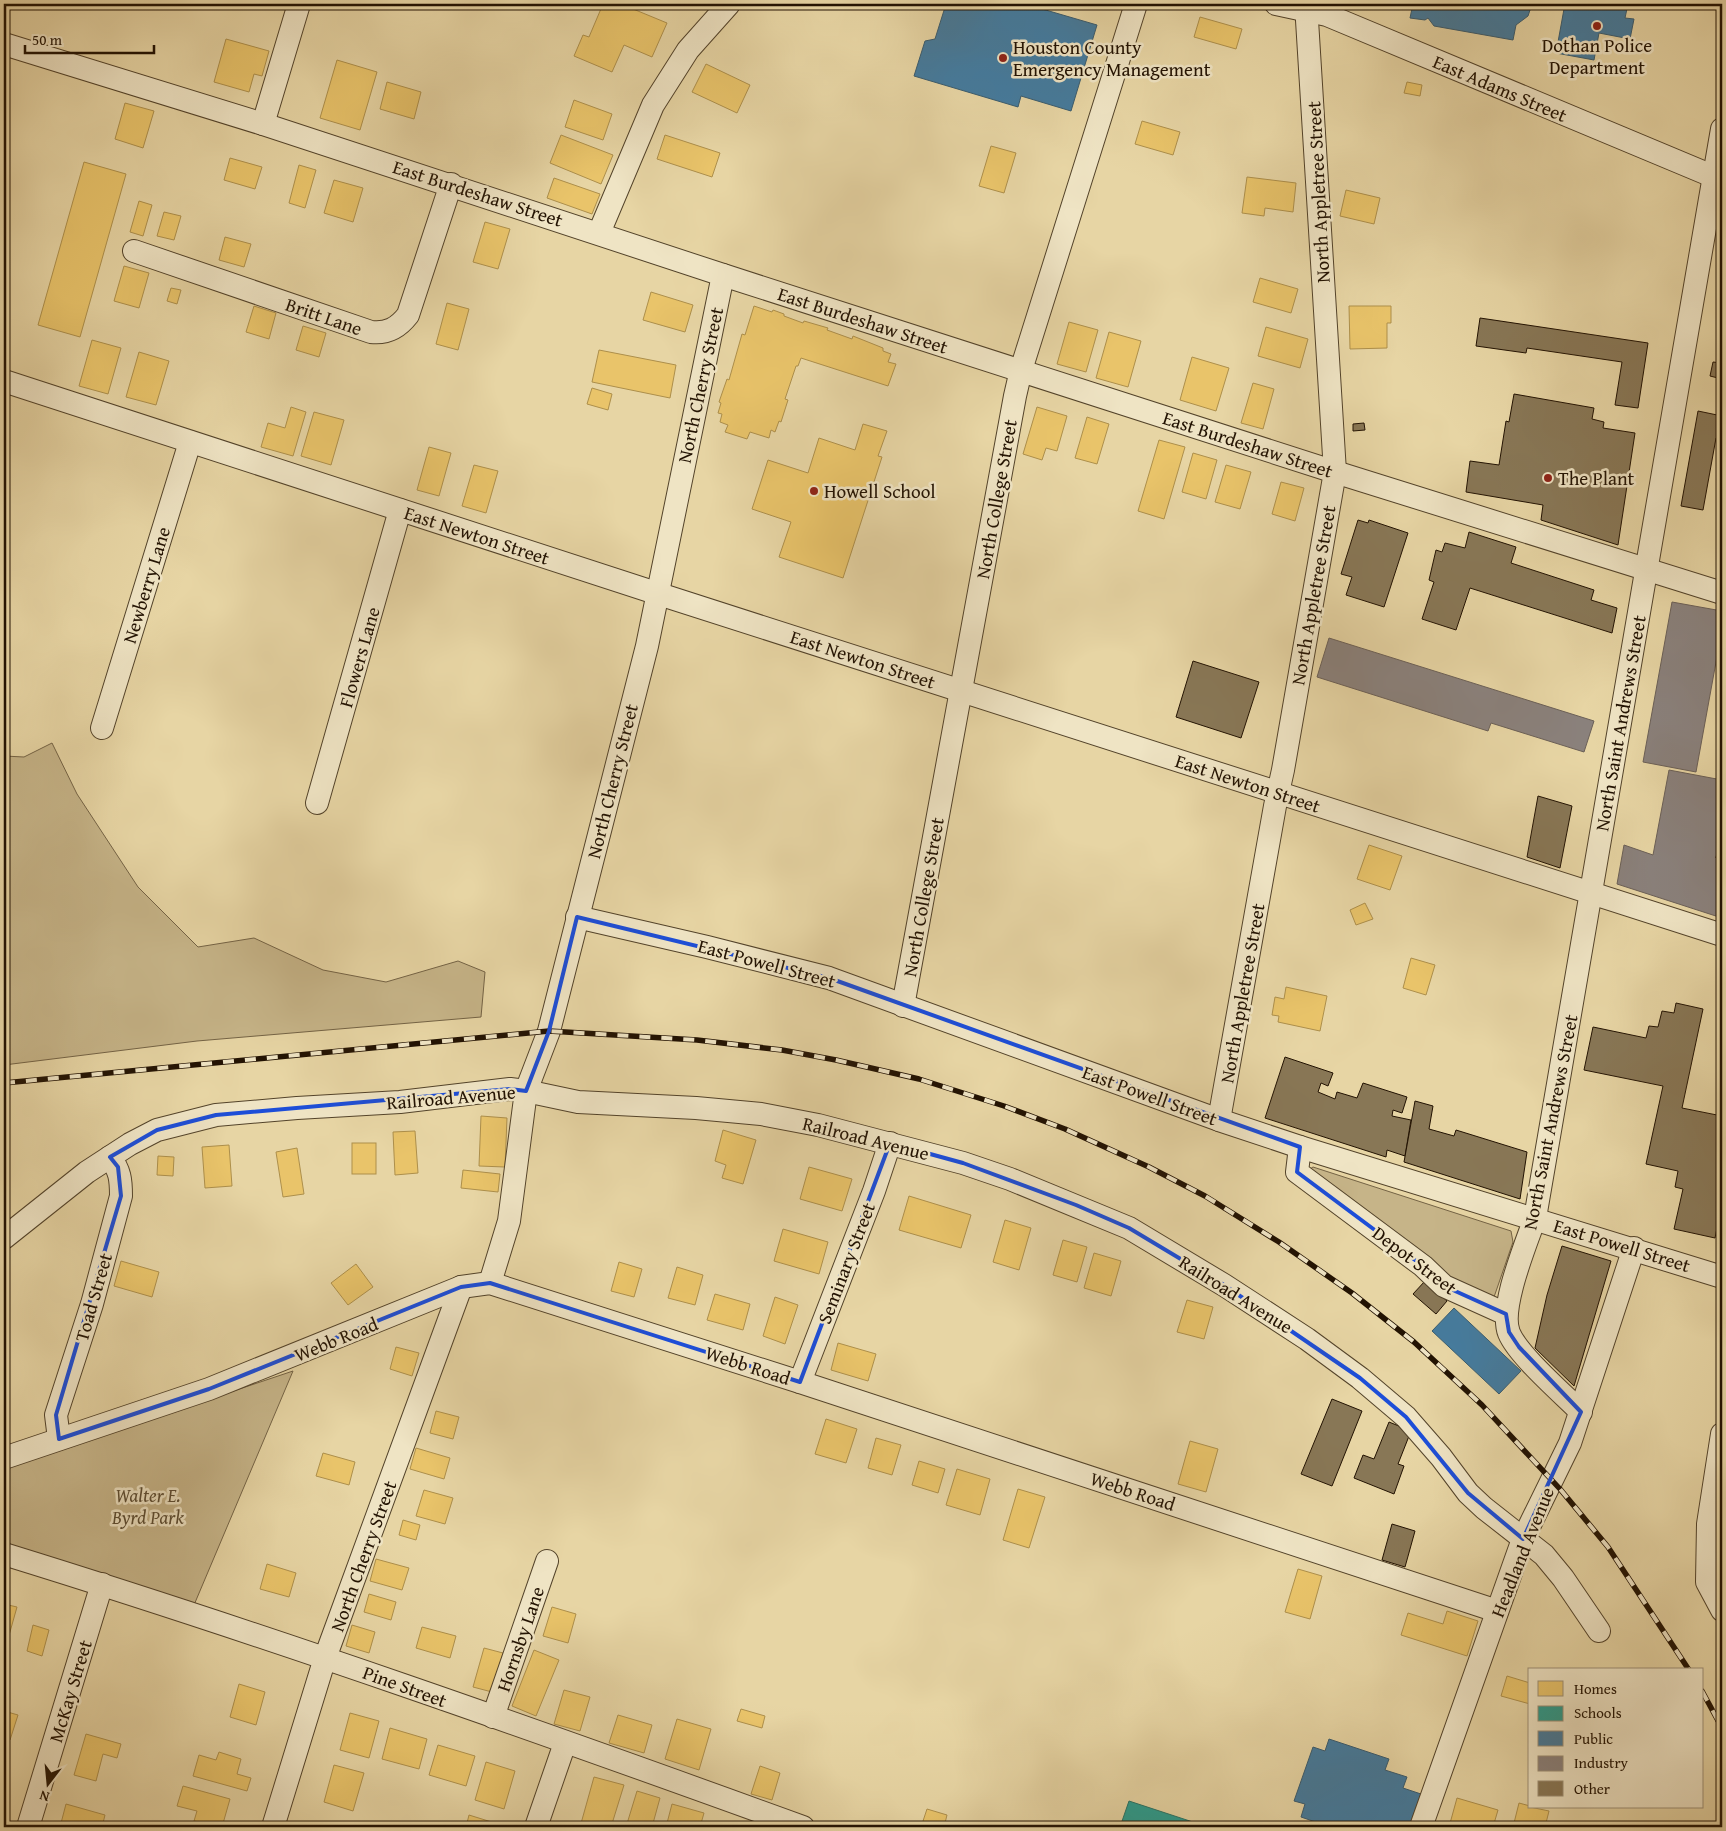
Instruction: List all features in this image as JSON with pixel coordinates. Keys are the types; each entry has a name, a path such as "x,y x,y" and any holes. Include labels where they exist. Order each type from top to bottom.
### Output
{"street":[{"path":"263,124 298,4"},
{"path":"598,233 653,105 688,50 729,4"},
{"name":"North College Street","path":"903,1006 960,690 1021,370 1136,4"},
{"name":"East Adams Street","path":"1276,4 1306,7 1328,15 1718,178"},
{"name":"North Appletree Street","path":"1219,1120 1335,472 1306,7"},
{"name":"East Burdeshaw Street","path":"4,44 263,124 723,275 1335,472 1722,593"},
{"name":"North Saint Andrews Street","path":"1506,1314 1508,1300 1535,1218 1646,569 1718,178 1722,129"},
{"name":"Britt Lane","path":"134,251 371,332 388,331 396,328 408,315 450,184"},
{"name":"North Cherry Street","path":"490,1283 510,1213 526,1091 549,1031 659,594 723,275"},
{"name":"East Newton Street","path":"4,381 659,594 1722,935"},
{"name":"Newberry Lane","path":"102,728 190,442"},
{"name":"Flowers Lane","path":"317,804 400,510"},
{"name":"East Powell Street","path":"577,916 829,978 1219,1120 1300,1147 1722,1276"},
{"name":"Railroad Avenue","path":"4,1238 87,1172 130,1144 157,1130 216,1115 400,1102 510,1089 578,1102 696,1108 761,1114 818,1125 964,1163 1010,1178 1129,1228 1224,1284 1307,1339 1360,1378 1406,1417 1441,1457 1468,1493 1484,1508 1544,1555 1557,1570 1599,1631"},
{"name":"Seminary Street","path":"800,1382 874,1191 890,1143"},
{"name":"Depot Street","path":"1300,1147 1297,1172 1423,1266 1444,1286 1506,1314"},
{"name":"Toad Street","path":"59,1439 56,1415 92,1304 121,1196 121,1180 118,1168 110,1157"},
{"name":"Headland Avenue","path":"1421,1827 1523,1539 1566,1451 1581,1412 1634,1248"},
{"name":"Webb Road","path":"4,1458 209,1390 461,1287 490,1283 800,1382 1497,1611"},
{"name":"North Cherry Street","path":"273,1827 325,1658 461,1287"},
{"path":"1506,1314 1509,1332 1518,1347 1581,1412"},
{"path":"1722,1434 1708,1524 1707,1582 1722,1610"},
{"name":"Pine Street","path":"4,1554 102,1584 325,1658 566,1743 762,1820 803,1827"},
{"name":"Hornsby Lane","path":"493,1717 547,1561"},
{"name":"McKay Street","path":"28,1827 102,1584"},
{"path":"536,1827 566,1743"}],"highlighted area":[{"path":"577,917 829,978 1300,1147 1297,1172 1423,1266 1444,1286 1506,1314 1509,1332 1519,1347 1581,1412 1523,1539 1468,1493 1406,1417 1360,1378 1224,1285 1129,1228 1076,1205 963,1163 890,1143 800,1382 490,1283 461,1287 209,1389 59,1439 56,1415 121,1196 118,1167 110,1157 157,1130 216,1115 510,1089 526,1091 549,1031"}],"green space":[{"path":"52,743 77,794 138,887 198,947 254,938 323,970 386,982 458,961 485,972 481,1017 197,1041 4,1065 4,756 24,757"},
{"path":"1313,1167 1511,1231 1513,1242 1493,1300 1446,1279 1310,1169"},
{"name":"Walter E. Byrd Park","path":"293,1371 194,1605 4,1546 4,1468"}],"building: Homes":[{"path":"603,4 621,4 667,23 652,57 624,45 612,72 574,56 583,35 589,37"},
{"path":"1200,17 1242,29 1236,49 1194,37"},
{"path":"226,39 269,51 262,76 254,74 249,92 214,82"},
{"path":"337,60 377,72 360,130 320,118"},
{"path":"706,64 750,85 737,113 692,92"},
{"path":"387,82 421,92 414,119 380,109"},
{"path":"1407,82 1422,85 1420,96 1404,93"},
{"path":"574,100 612,114 603,140 565,127"},
{"path":"125,103 154,111 143,148 115,139"},
{"path":"1142,121 1180,132 1173,155 1135,144"},
{"path":"561,135 613,155 601,184 550,163"},
{"path":"665,135 720,153 712,177 657,159"},
{"path":"991,146 1016,153 1004,193 979,186"},
{"path":"230,158 262,167 255,189 224,180"},
{"path":"84,162 126,174 80,337 38,325"},
{"path":"299,165 316,170 305,208 289,203"},
{"path":"1247,177 1296,183 1293,212 1265,208 1264,216 1242,213"},
{"path":"554,178 600,194 592,214 547,198"},
{"path":"334,180 363,188 353,222 324,213"},
{"path":"1346,190 1380,198 1374,224 1340,216"},
{"path":"139,201 152,205 143,236 130,232"},
{"path":"164,212 181,216 174,240 157,236"},
{"path":"485,222 510,229 498,269 473,262"},
{"path":"225,237 251,244 244,267 219,260"},
{"path":"124,266 149,273 139,308 114,301"},
{"path":"1260,278 1298,289 1291,313 1253,302"},
{"path":"171,288 181,290 177,304 167,301"},
{"path":"651,292 693,305 685,332 643,320"},
{"path":"447,303 469,309 458,350 436,344"},
{"path":"254,306 276,313 269,339 246,332"},
{"path":"754,306 772,312 773,310 803,323 804,321 828,328 827,330 852,339 853,336 883,348 883,351 891,354 888,362 896,364 888,386 801,358 798,366 796,366 785,399 788,400 781,422 779,421 775,432 771,430 769,438 750,432 747,439 725,432 728,425 720,422 722,414 718,413 721,403 719,402 727,379 729,380 742,334 745,335"},
{"path":"1349,306 1391,306 1391,323 1387,323 1387,348 1350,349"},
{"path":"1069,322 1098,330 1086,372 1057,364"},
{"path":"303,326 326,333 319,357 296,350"},
{"path":"1266,327 1308,339 1300,368 1258,356"},
{"path":"1109,332 1141,341 1128,387 1096,378"},
{"path":"92,340 121,348 108,394 79,386"},
{"path":"599,350 676,365 670,398 592,382"},
{"path":"139,352 169,361 156,405 126,397"},
{"path":"1192,357 1229,368 1216,411 1180,400"},
{"path":"1253,383 1274,389 1263,429 1241,423"},
{"path":"592,388 612,394 608,410 587,404"},
{"path":"291,407 306,412 293,456 261,447 268,423 285,428"},
{"path":"1037,407 1067,416 1057,451 1046,448 1042,460 1023,454"},
{"path":"314,412 344,420 331,465 301,456"},
{"path":"1087,417 1109,424 1097,464 1075,458"},
{"name":"Howell School","path":"863,424 887,431 878,456 882,457 843,578 779,557 791,522 752,509 768,460 808,473 819,438 855,450"},
{"path":"1159,440 1185,447 1164,519 1138,511"},
{"path":"429,447 451,453 439,496 417,490"},
{"path":"1193,453 1217,460 1206,499 1182,492"},
{"path":"474,465 498,471 486,513 462,506"},
{"path":"1226,465 1251,472 1240,509 1215,502"},
{"path":"1281,482 1304,488 1295,521 1272,514"},
{"path":"1369,845 1402,856 1390,890 1357,879"},
{"path":"1365,903 1373,919 1356,925 1350,910"},
{"path":"1411,958 1435,965 1426,995 1403,988"},
{"path":"1286,987 1327,996 1320,1031 1278,1022 1279,1016 1272,1015 1275,997 1284,999"},
{"path":"481,1116 507,1118 505,1167 479,1166"},
{"path":"723,1130 756,1140 743,1184 722,1178 726,1165 715,1161"},
{"path":"415,1131 418,1173 395,1175 393,1132"},
{"path":"352,1143 376,1143 376,1174 352,1174"},
{"path":"229,1145 232,1186 205,1188 202,1147"},
{"path":"297,1148 304,1194 283,1197 276,1152"},
{"path":"158,1156 174,1157 173,1176 157,1175"},
{"path":"809,1167 852,1179 842,1211 800,1199"},
{"path":"463,1170 500,1174 498,1192 461,1188"},
{"path":"909,1196 971,1215 961,1248 899,1230"},
{"path":"1005,1220 1031,1228 1019,1270 993,1262"},
{"path":"783,1229 828,1242 819,1274 774,1261"},
{"path":"1063,1240 1087,1247 1077,1282 1053,1275"},
{"path":"1094,1253 1121,1261 1111,1296 1084,1288"},
{"path":"121,1261 159,1272 152,1297 114,1286"},
{"path":"619,1262 642,1269 634,1297 611,1291"},
{"path":"356,1264 373,1287 348,1305 331,1283"},
{"path":"677,1267 703,1275 695,1305 668,1298"},
{"path":"715,1294 750,1304 743,1330 707,1320"},
{"path":"775,1297 798,1305 785,1344 763,1336"},
{"path":"1187,1300 1213,1307 1204,1339 1177,1332"},
{"path":"838,1343 876,1354 868,1381 831,1370"},
{"path":"396,1347 419,1353 412,1376 390,1369"},
{"path":"436,1411 459,1417 453,1439 430,1433"},
{"path":"826,1419 857,1429 846,1463 815,1454"},
{"path":"876,1438 901,1445 892,1475 868,1468"},
{"path":"1190,1441 1218,1449 1206,1492 1178,1484"},
{"path":"416,1448 450,1458 444,1479 410,1469"},
{"path":"323,1453 355,1462 349,1485 316,1476"},
{"path":"919,1461 945,1469 938,1493 912,1485"},
{"path":"957,1469 990,1479 980,1515 946,1505"},
{"path":"1018,1489 1045,1497 1029,1548 1003,1540"},
{"path":"424,1490 453,1498 445,1524 416,1516"},
{"path":"403,1520 420,1525 416,1540 399,1535"},
{"path":"376,1559 409,1568 402,1590 370,1581"},
{"path":"267,1564 296,1573 289,1597 260,1589"},
{"path":"1298,1569 1322,1576 1310,1619 1285,1612"},
{"path":"369,1594 396,1602 391,1620 364,1612"},
{"path":"4,1604 17,1607 6,1646 4,1645"},
{"path":"552,1607 576,1614 568,1643 543,1636"},
{"path":"1447,1611 1478,1621 1467,1656 1401,1635 1408,1613 1443,1624"},
{"path":"33,1625 49,1630 42,1656 27,1651"},
{"path":"352,1625 375,1632 369,1653 346,1646"},
{"path":"422,1627 456,1636 450,1658 416,1648"},
{"path":"484,1648 503,1653 492,1692 473,1687"},
{"path":"534,1650 559,1660 536,1716 512,1706"},
{"path":"1507,1676 1528,1682 1528,1703 1501,1696"},
{"path":"239,1684 265,1692 256,1725 230,1717"},
{"path":"564,1690 590,1697 580,1731 554,1724"},
{"path":"741,1709 765,1716 762,1728 737,1721"},
{"path":"4,1711 18,1715 10,1740 4,1738"},
{"path":"350,1713 379,1721 369,1758 340,1750"},
{"path":"618,1715 652,1725 644,1753 609,1743"},
{"path":"677,1719 711,1729 699,1770 665,1759"},
{"path":"390,1728 427,1739 419,1769 382,1759"},
{"path":"86,1734 121,1744 117,1758 103,1754 96,1781 74,1775"},
{"path":"438,1745 475,1756 466,1786 429,1775"},
{"path":"219,1752 241,1759 237,1774 251,1778 247,1791 193,1776 199,1755 216,1760"},
{"path":"486,1762 515,1771 504,1809 475,1800"},
{"path":"334,1765 364,1773 353,1811 324,1802"},
{"path":"760,1766 780,1773 772,1800 751,1794"},
{"path":"594,1777 624,1785 611,1827 580,1827"},
{"path":"183,1786 230,1799 222,1827 194,1821 197,1811 177,1806"},
{"path":"637,1791 660,1798 652,1827 626,1827"},
{"path":"1457,1798 1498,1810 1493,1827 1449,1827"},
{"path":"1519,1803 1528,1805 1528,1808 1549,1811 1545,1827 1528,1827 1514,1823"},
{"path":"66,1804 105,1815 102,1827 60,1827"},
{"path":"672,1804 704,1813 700,1827 666,1827"},
{"path":"927,1809 947,1815 944,1827 921,1827"},
{"path":"469,1815 498,1824 497,1827 466,1827"},
{"path":"721,1823 737,1827 720,1827"}],"building: Schools":[{"path":"1129,1801 1208,1827 1120,1827"}],"building: Public":[{"name":"Houston County Emergency Management","path":"946,4 1025,4 1097,25 1071,111 1021,96 1018,107 914,76 925,41 935,39"},
{"name":"Dothan Police Department","path":"1413,4 1532,4 1528,16 1516,25 1513,40 1434,26 1428,18 1425,20 1410,18"},
{"name":"Dothan Police Department","path":"1535,4 1628,4 1625,18 1634,19 1630,39 1599,33 1594,60 1556,53 1564,9"},
{"path":"1454,1308 1521,1371 1499,1394 1432,1331"},
{"path":"1329,1739 1389,1759 1385,1770 1407,1777 1403,1788 1421,1794 1409,1827 1391,1822 1389,1827 1330,1827 1301,1817 1305,1804 1294,1801 1313,1747 1325,1751"}],"building: Industry":[{"path":"1672,602 1722,611 1722,629 1696,772 1643,762"},
{"path":"1329,638 1594,721 1584,752 1491,723 1488,731 1317,677"},
{"path":"1669,770 1722,780 1722,825 1716,858 1722,859 1722,918 1617,884 1624,845 1653,855"}],"building: Other":[{"path":"1480,318 1648,343 1638,408 1615,405 1622,362 1527,348 1526,353 1476,346"},
{"path":"1713,362 1722,363 1722,379 1710,376"},
{"name":"The Plant","path":"1514,394 1594,408 1592,419 1604,422 1603,428 1635,433 1618,545 1541,520 1543,505 1466,492 1470,461 1499,465 1506,421 1509,422"},
{"path":"1698,411 1722,416 1722,439 1716,438 1703,510 1681,506"},
{"path":"1364,423 1365,430 1353,431 1353,424"},
{"path":"1358,520 1368,523 1369,520 1408,533 1384,607 1346,595 1352,577 1341,574"},
{"path":"1469,532 1516,547 1511,563 1594,590 1591,600 1617,608 1612,633 1470,588 1456,630 1422,619 1434,582 1429,580 1436,550 1442,552 1445,543 1465,548"},
{"path":"1193,661 1259,682 1241,738 1176,717"},
{"path":"1538,796 1572,806 1560,868 1527,857"},
{"path":"1722,825 1722,859 1716,858"},
{"path":"1676,1003 1703,1009 1682,1108 1722,1116 1722,1202 1715,1238 1674,1229 1683,1189 1675,1187 1678,1171 1646,1164 1663,1086 1584,1070 1593,1027 1646,1038 1649,1026 1658,1027 1662,1011 1674,1013"},
{"path":"1285,1057 1333,1073 1328,1086 1321,1083 1318,1092 1335,1099 1337,1092 1357,1098 1363,1083 1407,1097 1402,1113 1393,1110 1392,1116 1411,1120 1405,1156 1387,1150 1386,1157 1265,1118"},
{"path":"1415,1101 1433,1106 1429,1129 1454,1136 1456,1130 1527,1152 1520,1199 1404,1162"},
{"path":"1562,1246 1611,1261 1574,1386 1535,1348 1547,1295"},
{"path":"1425,1281 1447,1301 1436,1314 1413,1294"},
{"path":"1332,1399 1362,1411 1332,1486 1301,1474"},
{"path":"1389,1422 1411,1431 1398,1464 1404,1466 1394,1494 1354,1478 1363,1455 1374,1459"},
{"path":"1392,1524 1415,1531 1405,1567 1382,1560"}],"railway":[{"path":"4,1083 549,1031 697,1040 782,1050 919,1079 1004,1106 1065,1129 1149,1167 1205,1196 1279,1242 1352,1293 1414,1342 1482,1405 1560,1489 1608,1547 1688,1668"},
{"path":"1704,1695 1722,1728"}],"place":[{"name":"Dothan Police Department","path":"1597,26"},
{"name":"Houston County Emergency Management","path":"1003,58"},
{"name":"The Plant","path":"1548,478"},
{"name":"Howell School","path":"814,491"}]}
